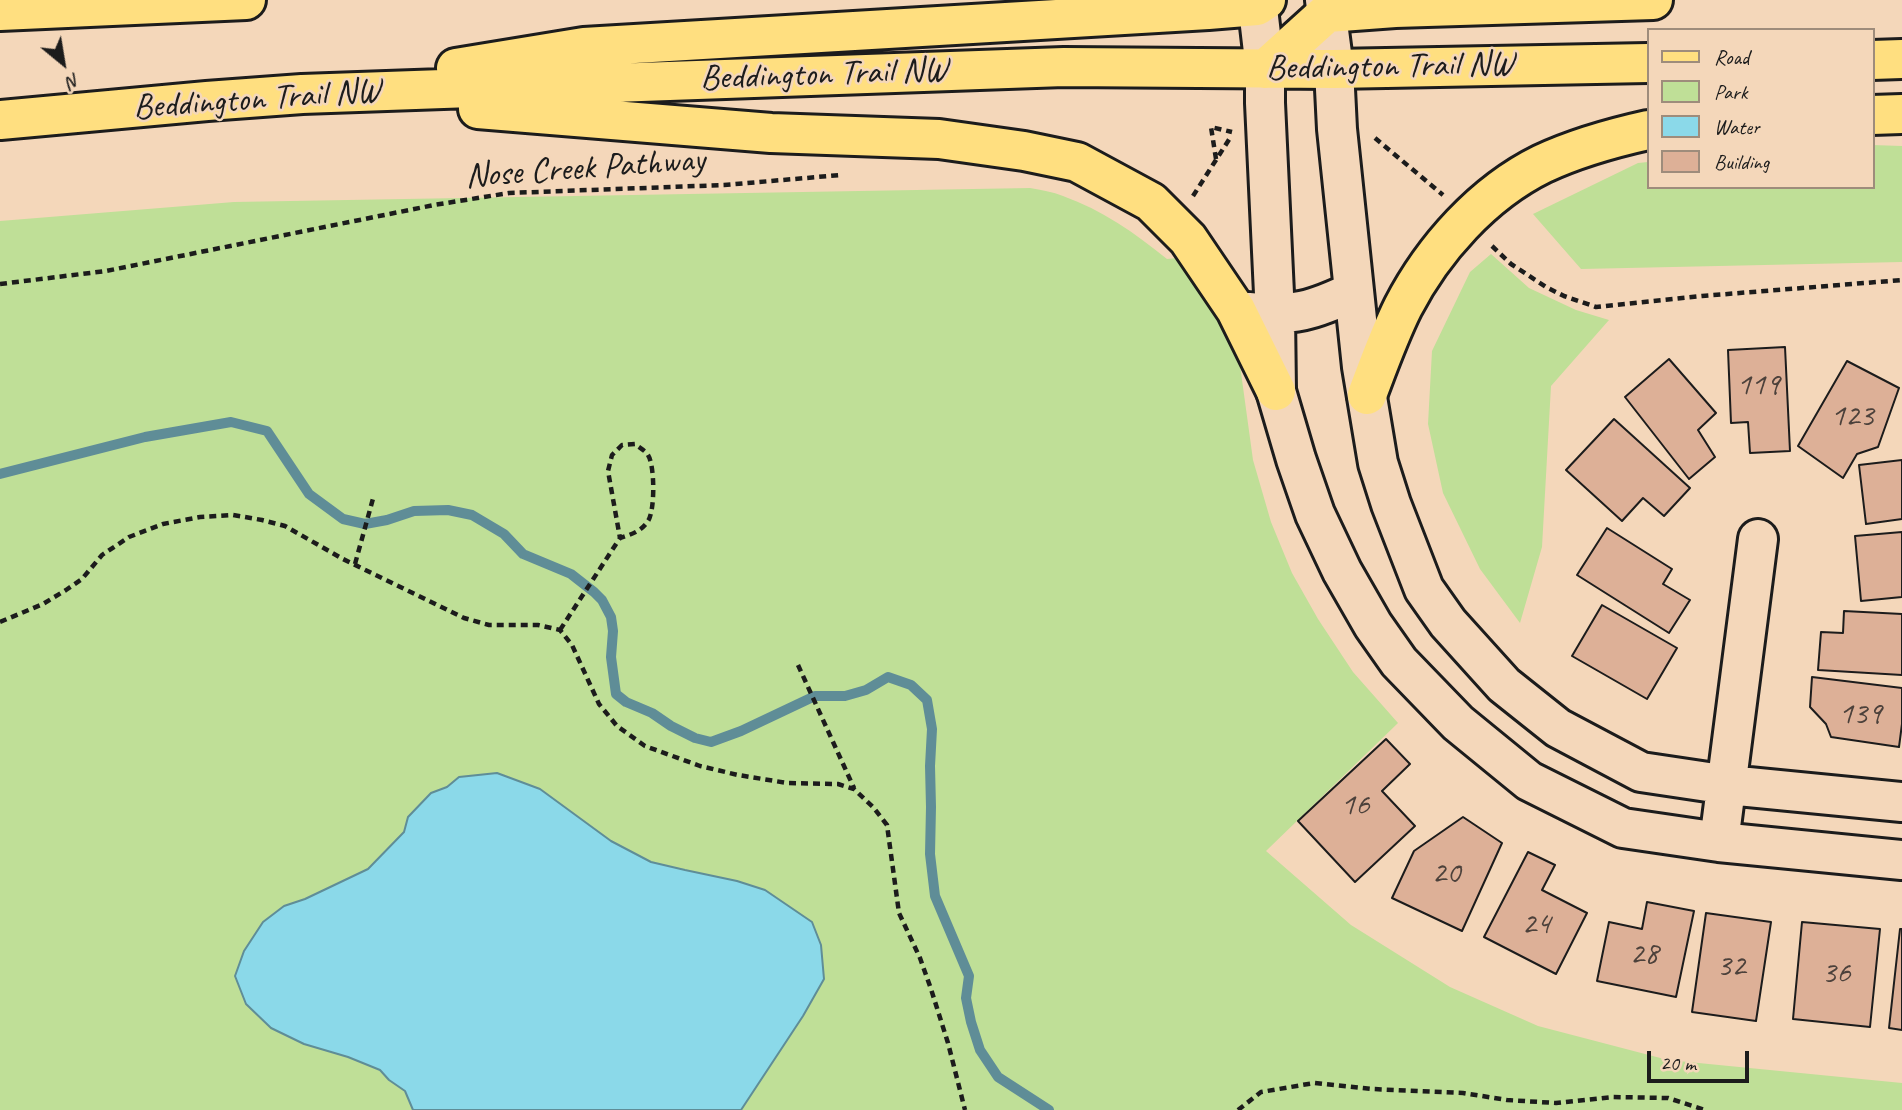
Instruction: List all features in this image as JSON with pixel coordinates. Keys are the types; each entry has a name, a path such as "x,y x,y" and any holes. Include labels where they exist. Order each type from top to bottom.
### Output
{"main road":[{"path":"0,11 104,3 246,0"},
{"path":"1265,69 1326,6 1395,8 1653,0"},
{"path":"302,94 584,47 1260,2"},
{"path":"1874,60 1902,60"},
{"name":"Beddington Trail NW","path":"0,120 302,94 1064,66 1334,69 1646,63"},
{"path":"302,94 771,133 939,139 1024,150 1077,162 1151,202 1188,239 1236,310 1276,391"},
{"path":"1874,115 1902,114"},
{"path":"1367,396 1399,317 1415,288 1459,228 1479,208 1507,185 1541,165 1581,148 1646,131"}],"street":[{"path":"1260,2 1265,69 1276,391 1315,514 1342,571 1373,625 1399,662 1458,723 1529,781 1623,828 1719,842 1902,860"},
{"path":"1326,6 1354,291 1378,463 1424,589 1448,623 1504,685 1558,728 1641,772 1728,785 1902,802"},
{"path":"1236,310 1275,315 1297,313 1326,305 1354,291"},
{"path":"1719,842 1758,539"}],"path":[{"path":"1191,198 1234,132 1211,127 1216,159"},
{"path":"1374,137 1449,200"},
{"name":"Nose Creek Pathway","path":"0,284 106,271 509,192 723,185 853,174"},
{"path":"1489,243 1511,264 1546,286 1564,296 1596,307 1902,280"},
{"path":"560,630 620,538 636,533 649,521 653,498 651,467 648,454 635,444 622,445 612,455 608,471 620,538"},
{"path":"355,565 374,495"},
{"path":"0,622 43,604 82,579 102,555 130,537 163,524 200,517 233,515 262,520 285,526 355,565 464,618 489,625 538,625 560,630 572,645 599,704 617,726 645,746 738,775 787,783 838,784 854,789"},
{"path":"797,665 854,789 887,825 900,913 931,989 965,1110"},
{"path":"1238,1110 1261,1092 1314,1083 1372,1089 1463,1093 1507,1100 1556,1103 1613,1097 1668,1098 1705,1110"}],"green space":[{"path":"1874,145 1902,146 1902,262 1581,269 1533,214 1638,163 1646,162 1646,189 1874,189"},
{"path":"1030,188 1059,195 1105,215 1167,259 1177,258 1192,274 1227,329 1239,358 1253,460 1271,522 1292,573 1353,672 1398,723 1266,851 1351,925 1450,987 1538,1026 1668,1060 1902,1083 1902,1110 0,1110 0,221 234,202"},
{"path":"1491,254 1529,288 1576,310 1609,320 1551,386 1542,547 1520,623 1480,569 1443,493 1428,424 1432,351 1470,272"}],"water":[{"path":"497,773 540,789 611,841 651,862 765,890 812,922 821,945 824,979 741,1110 413,1110 405,1091 380,1070 304,1044 271,1028 246,1004 235,976 244,951 263,922 284,906 368,869 404,832 408,817 431,793 447,787 459,777"}],"building":[{"path":"1785,347 1790,451 1750,453 1748,422 1731,423 1728,350"},
{"path":"1669,359 1716,413 1698,430 1715,457 1689,479 1625,397"},
{"path":"1847,361 1899,388 1878,447 1857,454 1843,478 1798,446"},
{"path":"1614,419 1690,488 1664,516 1643,498 1622,521 1566,470"},
{"path":"1902,460 1902,519 1866,524 1859,465"},
{"path":"1607,528 1672,569 1663,584 1690,600 1669,633 1577,575"},
{"path":"1902,532 1902,597 1861,601 1855,536"},
{"path":"1602,605 1677,648 1647,699 1572,656"},
{"path":"1844,611 1902,614 1902,675 1818,670 1821,632 1843,633"},
{"path":"1812,677 1902,688 1899,747 1831,737 1826,724 1810,707"},
{"path":"1386,739 1410,764 1382,791 1415,826 1355,882 1298,821"},
{"path":"1463,817 1502,843 1462,931 1392,898 1414,851"},
{"path":"1528,852 1555,865 1542,890 1587,913 1556,974 1484,937"},
{"path":"1647,902 1694,911 1676,997 1597,981 1609,922 1642,929"},
{"path":"1706,913 1771,922 1756,1021 1692,1012"},
{"path":"1802,922 1880,929 1870,1027 1793,1019"},
{"path":"1902,929 1902,1030 1889,1028"}],"waterway":[{"path":"0,474 145,437 231,422 267,431 309,494 343,519 365,524 414,511 448,510 472,515 504,534 523,554 571,574 602,600 611,617 611,657 616,694 626,702 652,713 695,738 711,742 815,696 845,696 866,690 888,677 911,685 927,700 932,729 930,854 935,896 969,976 966,998 980,1050 998,1077 1049,1110"}]}
